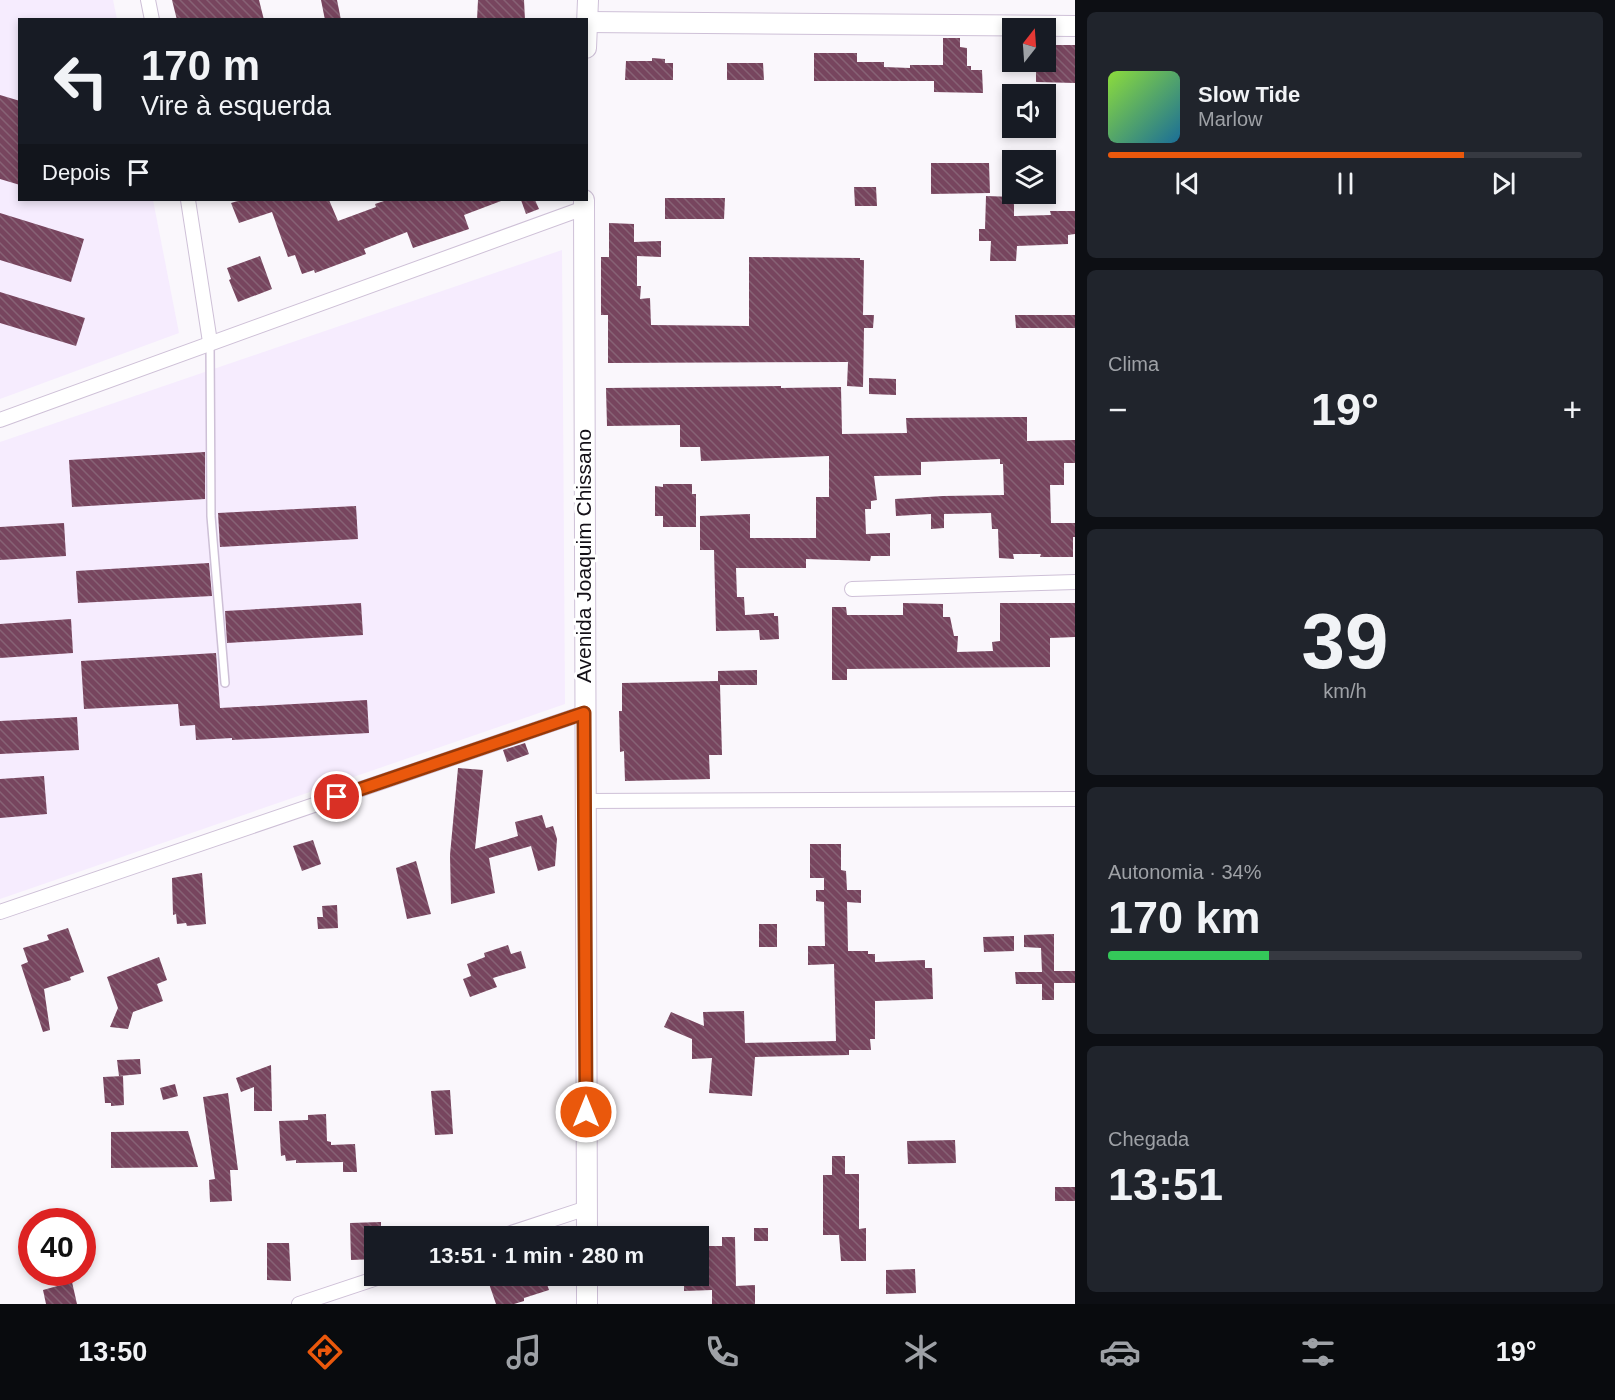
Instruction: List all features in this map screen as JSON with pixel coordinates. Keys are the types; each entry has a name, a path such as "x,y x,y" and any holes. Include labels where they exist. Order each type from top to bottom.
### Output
{"street":[{"path":"148,0 152,18"},
{"path":"587,18 588,0"},
{"path":"588,22 1075,26"},
{"path":"188,201 210,342"},
{"path":"0,420 584,204"},
{"name":"Avenida Joaquim Chissano","path":"584,204 587,1226"},
{"path":"852,589 1075,582"},
{"path":"0,912 584,713"},
{"path":"585,801 1075,799"},
{"path":"532,1226 587,1208"},
{"path":"299,1304 364,1282"},
{"path":"587,1286 587,1304"}],"lane":[{"path":"210,342 211,516 225,683"}],"shaded area":[{"path":"0,0 113,0 117,18 18,18 18,201 153,201 179,333 0,399"},
{"path":"562,250 565,704 0,899 0,442"}],"building":[{"path":"172,0 259,0 264,18 176,18"},
{"path":"321,0 337,0 341,18 325,18"},
{"path":"478,0 524,0 525,18 477,18"},
{"path":"943,38 960,38 960,47 967,48 967,66 971,66 971,70 982,70 983,93 934,92 934,81 814,81 814,53 857,53 857,62 884,62 884,67 910,68 910,65 943,65"},
{"path":"1056,45 1075,45 1075,83 1036,82 1036,72 1056,72"},
{"path":"652,58 665,59 665,63 673,63 673,80 625,80 626,61 652,61"},
{"path":"727,63 763,63 764,80 727,80"},
{"path":"0,95 18,100 18,184 0,179"},
{"path":"931,163 989,163 990,193 931,194"},
{"path":"854,187 876,187 877,206 855,206"},
{"path":"986,196 1002,197 1002,204 1014,204 1014,216 1051,215 1050,211 1075,211 1075,234 1068,235 1068,244 1017,246 1016,261 990,261 991,241 979,241 979,229 985,229"},
{"path":"665,198 725,198 724,219 665,219"},
{"path":"238,201 329,201 338,221 376,207 375,204 384,201 501,201 464,215 469,229 413,248 407,232 364,249 366,254 315,273 314,270 302,274 295,255 288,257 272,212 239,223 231,203"},
{"path":"521,201 535,201 539,209 526,214"},
{"path":"0,213 84,239 71,282 0,260"},
{"path":"609,223 634,224 634,242 661,241 661,257 637,256 637,286 641,286 640,299 650,298 651,325 749,326 749,257 860,258 864,260 863,315 874,315 873,328 864,328 863,387 847,386 848,362 608,363 608,315 601,315 601,257 609,257"},
{"path":"260,256 272,289 238,302 227,268"},
{"path":"0,292 85,318 76,346 0,323"},
{"path":"1015,315 1075,315 1075,328 1016,328"},
{"path":"869,378 896,379 896,395 869,394"},
{"path":"781,386 781,388 841,387 842,434 907,433 906,418 1027,417 1027,441 1075,440 1075,463 1064,463 1064,485 1050,485 1051,523 1075,523 1073,557 1013,554 1014,559 999,558 998,529 992,529 991,513 944,514 944,528 931,529 931,514 896,516 895,499 1004,495 1003,464 1000,464 1000,459 921,462 921,475 874,476 877,500 871,501 871,509 865,509 866,534 890,533 890,556 871,556 870,561 806,559 806,568 736,568 737,597 744,597 745,615 774,613 774,616 778,616 779,639 760,640 759,630 716,631 714,550 700,550 700,516 750,514 750,538 816,538 816,497 829,497 829,456 701,461 700,447 680,447 680,425 607,426 606,388"},
{"path":"205,452 205,499 72,507 69,460"},
{"path":"663,484 692,484 692,494 696,494 696,527 663,527 663,516 655,516 655,486 663,487"},
{"path":"356,506 358,539 220,547 218,513"},
{"path":"64,523 66,556 0,560 0,527"},
{"path":"209,563 212,596 78,603 76,571"},
{"path":"361,603 363,635 227,643 225,611"},
{"path":"903,603 943,604 943,617 950,617 954,636 958,636 957,652 993,651 992,642 1000,641 1000,603 1075,603 1075,637 1050,638 1050,667 847,669 847,680 832,680 832,607 846,607 847,615 903,615"},
{"path":"71,619 73,653 0,658 0,624"},
{"path":"216,653 220,708 367,700 369,733 196,740 195,725 180,726 178,704 84,709 81,661"},
{"path":"757,670 757,685 720,685 722,755 709,755 710,779 625,781 624,751 620,752 619,711 622,711 622,683 718,681 718,671"},
{"path":"77,717 79,750 0,754 0,721"},
{"path":"525,743 529,754 507,762 503,750"},
{"path":"458,768 483,770 475,849 518,836 515,822 542,815 546,828 553,826 557,839 555,866 538,871 531,846 489,858 495,893 451,904 450,855"},
{"path":"44,776 47,814 0,818 0,779"},
{"path":"313,840 321,864 302,871 293,846"},
{"path":"810,844 841,844 841,870 846,871 847,890 861,890 861,903 847,902 848,951 868,951 868,954 875,954 875,962 925,960 925,968 932,968 933,999 875,1001 875,1039 870,1039 871,1050 849,1050 849,1055 755,1057 752,1096 709,1093 712,1058 692,1059 692,1039 664,1027 671,1012 704,1026 703,1012 744,1011 745,1043 836,1041 834,964 808,965 808,946 825,946 824,902 816,901 816,890 824,890 824,878 810,878"},
{"path":"416,861 431,914 407,919 396,868"},
{"path":"202,873 206,924 187,926 186,923 177,924 176,914 173,915 172,878"},
{"path":"337,905 338,928 318,929 317,917 323,917 322,906"},
{"path":"759,924 777,924 777,947 759,947"},
{"path":"68,928 84,972 70,977 71,980 44,989 50,1030 43,1032 21,965 28,962 23,948 49,940 47,935"},
{"path":"1054,934 1054,971 1075,971 1075,983 1054,983 1054,1000 1042,1000 1042,984 1016,984 1015,972 1042,972 1041,948 1024,947 1024,935"},
{"path":"1014,936 1014,951 984,952 983,937"},
{"path":"508,945 511,954 521,951 526,968 493,978 497,987 470,997 463,979 471,976 467,964 485,957 484,953"},
{"path":"159,957 167,980 157,984 163,1001 133,1012 128,1029 110,1027 118,1008 107,977"},
{"path":"140,1059 141,1074 119,1076 117,1060"},
{"path":"271,1065 272,1111 254,1111 254,1087 241,1092 236,1078"},
{"path":"123,1076 124,1105 111,1106 111,1103 105,1103 103,1077"},
{"path":"175,1084 178,1096 163,1100 160,1088"},
{"path":"450,1090 453,1134 435,1135 431,1091"},
{"path":"228,1093 238,1170 230,1170 232,1201 210,1202 209,1180 215,1179 203,1097"},
{"path":"326,1114 327,1141 331,1142 331,1145 355,1144 357,1172 343,1172 343,1162 296,1163 296,1160 286,1161 285,1155 281,1156 279,1121 308,1120 308,1115"},
{"path":"188,1131 198,1167 111,1168 111,1132"},
{"path":"955,1140 956,1163 908,1164 907,1141"},
{"path":"832,1156 845,1156 845,1174 859,1174 859,1229 866,1228 866,1261 841,1261 839,1235 823,1235 823,1175 832,1175"},
{"path":"1055,1187 1075,1187 1075,1201 1055,1201"},
{"path":"381,1222 381,1226 364,1226 364,1259 351,1260 350,1223"},
{"path":"754,1228 768,1228 768,1241 754,1241"},
{"path":"722,1237 735,1237 736,1286 755,1285 755,1304 712,1304 712,1290 684,1291 684,1286 709,1286 709,1246 722,1246"},
{"path":"267,1243 289,1243 291,1281 267,1280"},
{"path":"915,1269 916,1293 886,1294 886,1270"},
{"path":"58,1286 73,1286 77,1304 46,1304 43,1290"},
{"path":"490,1286 548,1286 549,1290 524,1298 524,1301 514,1304 496,1304"}],"route":[{"path":"337,797 584,713 586,1112"}]}
